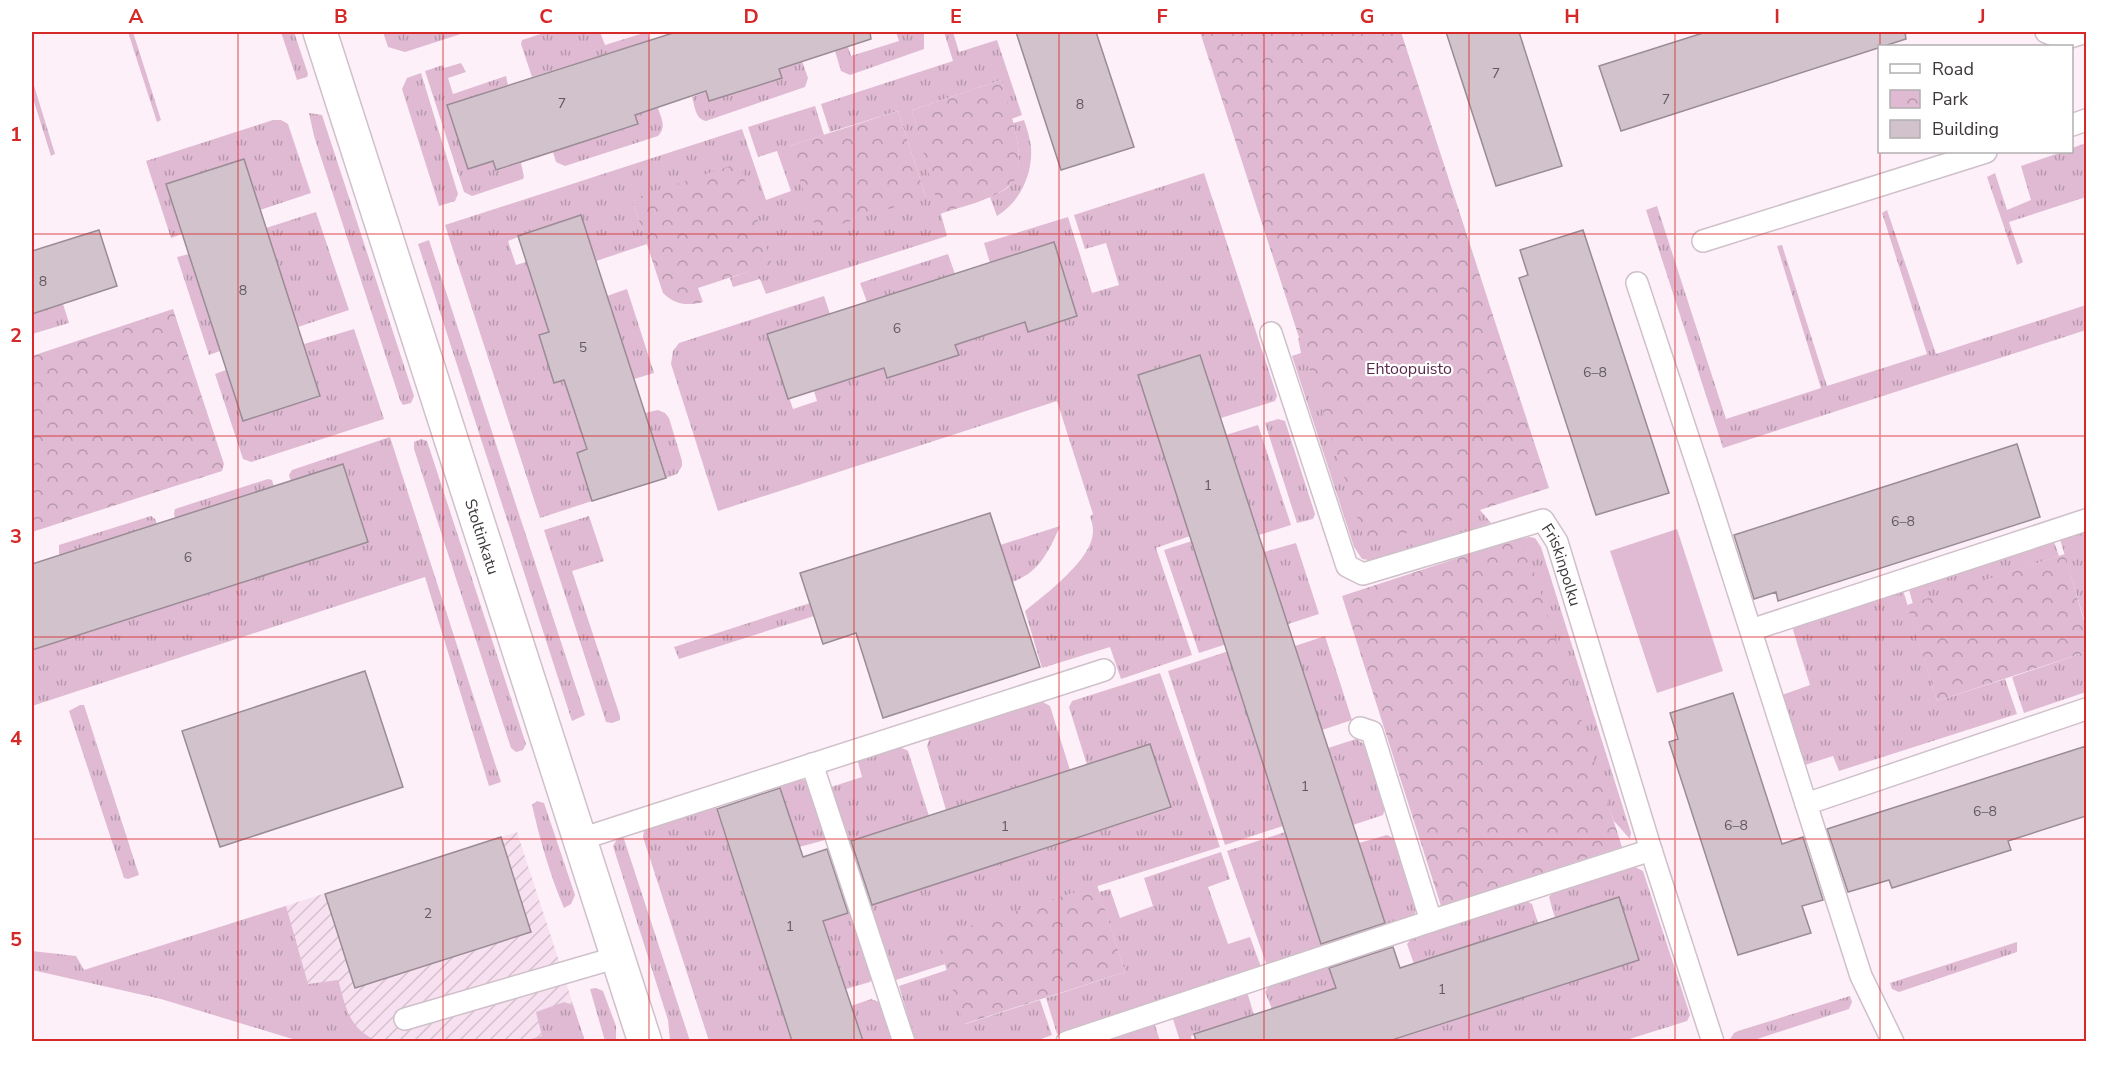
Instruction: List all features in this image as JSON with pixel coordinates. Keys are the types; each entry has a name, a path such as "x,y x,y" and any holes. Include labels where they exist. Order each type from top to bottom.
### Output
{"street":[{"name":"Stoltinkatu","path":"320,32 645,1041"}],"lane":[{"path":"2046,32 2064,39 2086,32"},
{"path":"1702,241 1983,153"},
{"path":"1637,283 1861,976 1893,1041"},
{"name":"Friskinpolku","path":"1271,333 1347,566 1363,574 1543,519 1557,542 1651,850 1713,1041"},
{"path":"1751,630 2086,520"},
{"path":"580,839 1104,670"},
{"path":"1806,804 2086,710"},
{"path":"1360,728 1371,732 1431,921"},
{"path":"812,764 904,1041"},
{"path":"1067,1041 1651,850"},
{"path":"405,1019 618,957"}],"shaded area":[{"path":"517,832 585,1041 299,1041 176,941"}],"green space":[{"path":"128,32 133,32 161,120 157,122"},
{"path":"281,32 294,32 307,77 297,80"},
{"path":"383,32 467,32 405,52 388,47"},
{"path":"547,32 600,32 605,45 647,32 650,40 532,77 521,44 522,40"},
{"path":"896,32 924,32 924,49 850,75 841,71 835,51 848,47 851,56 899,41"},
{"path":"944,32 953,32 959,52 997,40 1022,115 1011,119 1001,80 912,110 947,236 766,294 760,279 733,287 730,278 772,263 632,199 647,244 596,261 581,215 508,241 516,265 526,262 549,332 539,335 554,383 564,380 587,449 577,453 592,501 540,518 445,225 742,129 766,200 791,191 777,151 758,157 748,127 815,106 824,135 789,146 926,197 898,111 830,132 821,104 953,61"},
{"name":"Ehtoopuisto","path":"1200,32 1401,32 1549,488 1379,542 1374,543 1364,538"},
{"path":"802,61 808,78 805,87 706,121 698,115 692,97 706,92 709,101 781,78 779,69"},
{"path":"461,63 466,72 448,78 453,94 506,76 508,85 448,105 468,169 493,161 496,171 521,163 524,177 472,196 464,192 425,71 443,65 444,68"},
{"path":"421,73 458,194 455,201 439,206 402,89 407,78"},
{"path":"32,79 55,154 51,156 32,95"},
{"path":"1001,80 1019,151 1016,177 1009,186 993,196 940,214 912,110"},
{"path":"658,108 663,126 658,136 565,166 556,162 550,142 568,147 638,125 635,115"},
{"path":"898,111 926,197 817,232 789,146"},
{"path":"309,113 322,115 414,396 411,403 403,405 400,400 314,136"},
{"path":"273,120 281,120 288,124 311,193 260,210 244,159 182,234 171,238 146,161"},
{"path":"1024,120 1031,147 1030,167 1018,195 997,216 990,197 1007,188 1015,178 1019,154 1013,123"},
{"path":"2086,143 2086,197 2009,222 2023,262 2017,265 1987,177 1995,173 2007,210 2031,200 2021,166 2059,153 2073,153 2073,148"},
{"path":"739,163 772,264 698,288 703,302 686,304 672,300 663,293 632,199"},
{"path":"1204,173 1277,396 1275,401 1221,418 1200,355 1138,375 1190,536 1156,548 1192,655 1121,679 1110,647 1042,668 1025,611 1056,586 1077,564 1086,552 1093,530 1090,516 1093,514 1057,401 718,511 671,364 673,351 679,343 824,296 830,314 767,334 793,409 817,401 814,391 884,368 887,378 958,355 955,345 1025,322 1029,332 1076,316 1054,242 990,263 984,243 1068,217 1092,293 1119,285 1106,243 1085,249 1074,215"},
{"path":"1657,206 1726,419 1821,388 1777,246 1782,245 1827,386 1927,354 1882,213 1887,210 1936,354 2086,305 2086,330 1723,448 1646,210"},
{"path":"316,212 349,310 298,327 266,228"},
{"path":"429,240 585,715 572,721 418,244"},
{"path":"189,254 220,351 209,355 177,257"},
{"path":"948,254 955,274 867,302 860,283"},
{"path":"627,289 654,373 634,379 607,296"},
{"path":"63,304 69,323 32,334 32,314"},
{"path":"173,309 224,464 222,471 32,532 32,356"},
{"path":"354,329 384,419 251,462 243,459 215,374 226,370 243,421 320,397 304,344"},
{"path":"1298,338 1302,338 1491,523 1375,561 1362,559 1354,547 1292,356 1301,353"},
{"path":"658,410 669,418 682,461 677,474 666,478 645,413"},
{"path":"1278,419 1285,421 1315,514 1313,519 1297,523 1265,423"},
{"path":"1258,425 1291,525 1259,535 1226,435"},
{"path":"390,437 501,782 489,786 425,577 32,706 32,650 368,542 343,464 291,481 289,475 292,470"},
{"path":"421,439 427,441 526,744 523,750 516,752 511,748 414,449 414,442"},
{"path":"268,479 272,480 274,487 175,518 175,509"},
{"path":"151,516 157,524 59,555 59,545"},
{"path":"589,516 604,561 572,571 620,716 620,720 612,723 606,722 544,530"},
{"path":"1060,526 1047,552 1036,567 1012,582 1000,545"},
{"path":"2086,527 2086,618 2084,619 2059,536"},
{"path":"1677,529 1723,671 1657,693 1610,551"},
{"path":"1535,538 1541,547 1631,833 1630,839 1614,821 1510,541"},
{"path":"2050,539 2054,542 2059,556 1913,604 1908,586"},
{"path":"1192,541 1264,552 1296,543 1319,614 1199,653 1164,550"},
{"path":"1510,541 1520,541 1527,550 1622,847 1441,906 1342,596"},
{"path":"2065,554 2086,628 2086,652 1937,701 1907,605"},
{"path":"1902,587 1937,701 2005,679 2017,714 1839,771 1833,756 1805,765 1782,695 1810,685 1793,630 1795,623"},
{"path":"810,603 814,616 679,659 674,647"},
{"path":"1283,633 1289,648 1325,636 1352,720 1322,730 1302,667 1238,687 1283,826 1225,845 1168,671"},
{"path":"2086,652 2086,692 2024,713 2012,677"},
{"path":"1160,673 1220,847 937,937 945,964 896,980 831,787 862,777 857,759 896,747 908,751 929,816 886,900 1171,808 1150,744 1087,765 1069,707 1072,701"},
{"path":"1041,701 1050,706 1070,770 946,810 927,746 930,737"},
{"path":"84,705 139,875 128,879 124,878 69,711"},
{"path":"1356,739 1364,744 1385,808 1383,815 1353,825 1328,748"},
{"path":"799,779 808,781 826,835 825,840 799,847 779,784"},
{"path":"537,801 544,803 575,895 571,904 564,908 535,818 532,805"},
{"path":"715,805 792,1041 709,1041 643,837 647,828"},
{"path":"1285,832 1379,906 1359,843 1387,835 1395,839 1417,907 1414,917 1267,966 1227,851"},
{"path":"623,836 690,1041 670,1041 668,1020 613,846 617,839"},
{"path":"1221,852 1230,879 1208,887 1228,944 1250,937 1261,967 1057,1034 1046,998 1125,972 1099,892 1110,889 1120,918 1153,906 1144,878"},
{"path":"827,858 834,861 872,978 870,982 846,989 805,864"},
{"path":"1633,866 1643,871 1690,1015 1687,1021 1623,1041 1389,1042 1639,960 1619,897 1555,918 1549,897 1553,893"},
{"path":"1097,885 1125,972 964,1024 936,937"},
{"path":"1526,901 1532,904 1538,923 1414,964 1407,944 1411,939"},
{"path":"286,906 308,984 338,980 346,1008 354,1023 367,1036 377,1041 299,1041 161,999 32,970 32,951 76,956 84,970"},
{"path":"2017,942 2017,952 1899,992 1892,989 1890,983"},
{"path":"1389,947 1396,969 1272,1009 1265,992 1269,986"},
{"path":"947,970 965,1024 1040,1000 1052,1035 1033,1042 915,1041 899,986"},
{"path":"596,988 603,991 616,1026 616,1041 605,1041 590,989"},
{"path":"1244,993 1248,995 1254,1015 1191,1036 1192,1042 1180,1041 1172,1016"},
{"path":"1850,996 1852,1002 1849,1009 1751,1041 1729,1041 1738,1031"},
{"path":"871,999 879,1002 892,1041 863,1041 851,1006"},
{"path":"564,1002 573,1005 585,1041 523,1041 542,1036 536,1012"},
{"path":"1154,1022 1160,1041 1095,1042"}],"building":[{"path":"676,32 870,32 871,39 779,69 782,78 709,101 706,91 635,115 638,124 496,170 493,161 468,169 447,105"},
{"path":"1016,32 1096,32 1134,147 1061,170"},
{"path":"1446,32 1519,32 1562,166 1496,186"},
{"path":"1706,32 1905,32 1906,39 1887,45 1878,45 1878,48 1621,131 1599,66"},
{"path":"244,159 320,396 243,421 166,184"},
{"path":"581,215 666,478 592,501 577,453 587,449 564,380 554,383 539,335 549,332 518,236"},
{"path":"99,230 117,286 32,314 32,251"},
{"path":"1583,230 1669,493 1596,515 1519,278 1528,275 1520,250"},
{"path":"1054,242 1077,316 1028,332 1025,322 955,345 959,355 887,378 884,368 788,399 767,334"},
{"path":"1200,355 1385,923 1321,944 1138,375"},
{"path":"2017,444 2040,517 1778,601 1776,592 1754,599 1734,535"},
{"path":"343,464 368,542 32,650 32,564"},
{"path":"990,513 1040,667 883,718 856,633 823,644 800,573"},
{"path":"365,671 403,787 220,847 182,731"},
{"path":"1733,693 1782,844 1803,837 1823,900 1802,906 1811,933 1738,955 1669,742 1678,739 1670,713"},
{"path":"1150,744 1171,807 872,905 851,841"},
{"path":"2086,746 2086,816 2008,841 2011,850 1892,888 1889,880 1848,892 1827,829"},
{"path":"780,788 803,857 827,849 848,913 823,921 863,1041 792,1041 717,809"},
{"path":"501,837 531,932 355,988 325,894"},
{"path":"1619,897 1639,960 1389,1041 1196,1041 1194,1034 1336,988 1329,968 1393,947 1400,968"}]}
